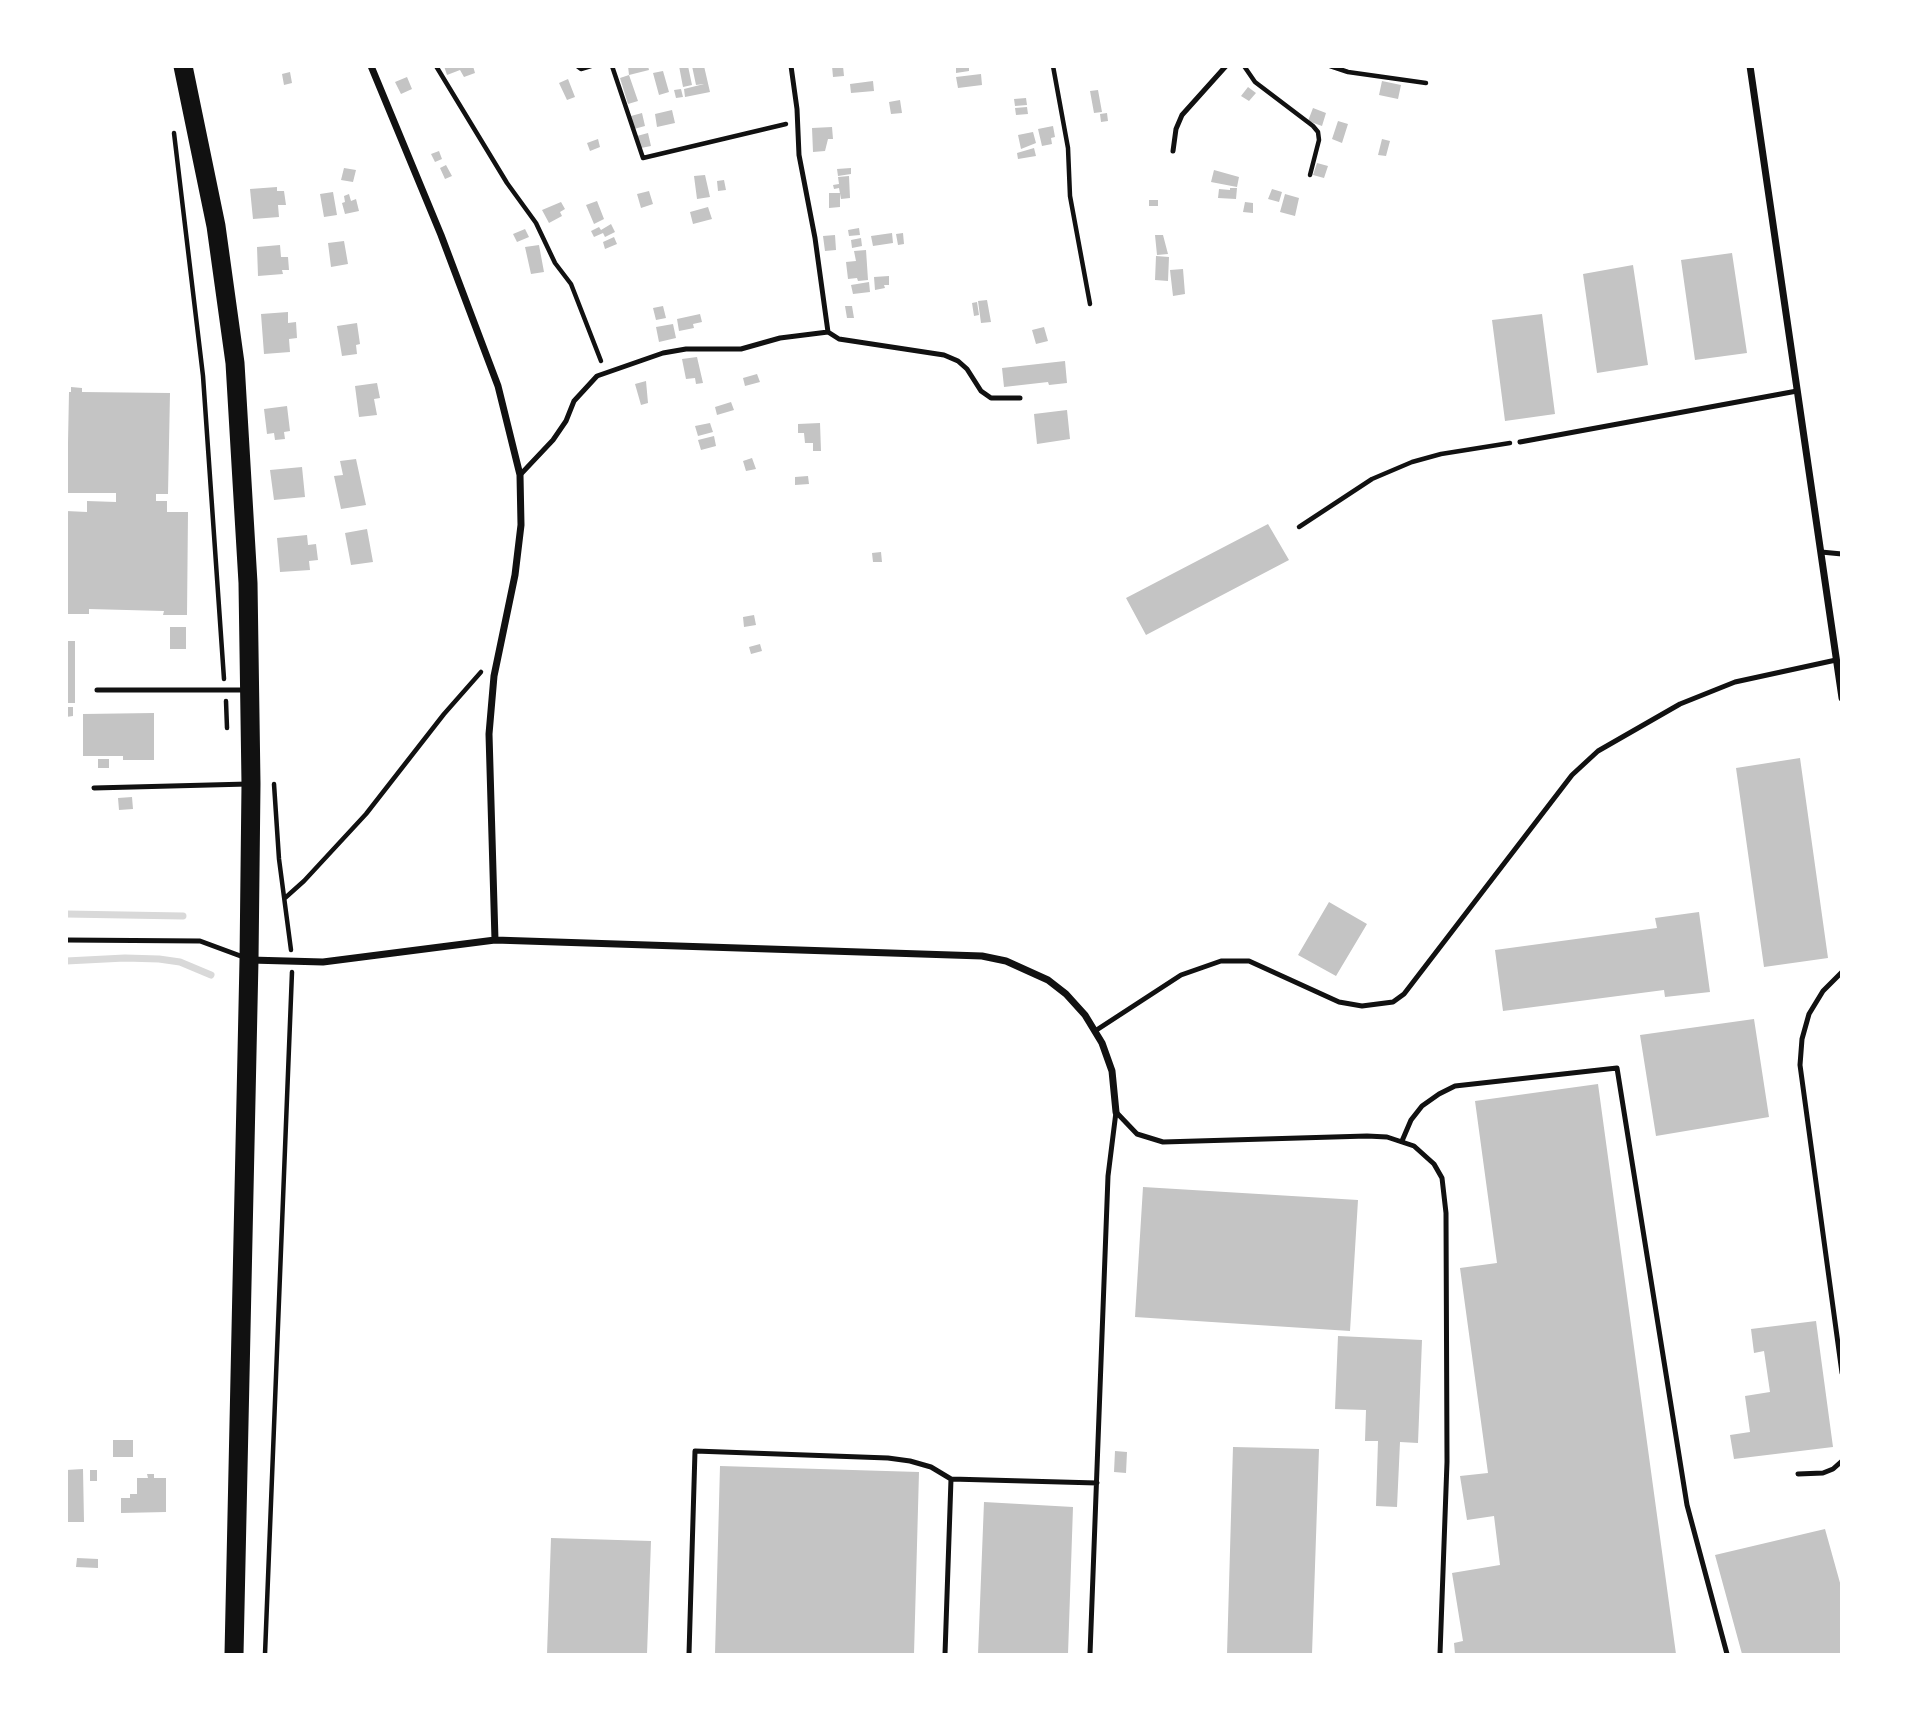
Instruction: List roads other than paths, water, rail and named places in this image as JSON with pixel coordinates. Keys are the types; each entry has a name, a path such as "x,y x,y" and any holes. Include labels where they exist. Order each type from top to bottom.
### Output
{"highway":[{"path":"183,66 216,226 235,363 248,583 251,784 249,960 234,1654"}],"street":[{"path":"371,66 441,234 498,386 520,475 522,525 491,701 489,771 495,940"},
{"path":"1750,66 1842,698"},
{"path":"249,960 323,961 495,940 982,956 1006,961 1048,980 1066,994 1085,1015 1102,1043 1112,1071 1116,1112"}],"lane":[{"path":"791,66 799,155 815,238 828,332"},
{"path":"1173,151 1176,130 1182,115 1226,66"},
{"path":"520,475 553,440 584,388 602,374 663,353 686,349 741,349 780,338 828,332 839,339 944,355 958,361 967,369 981,391 991,398 1020,398"},
{"path":"1520,442 1797,391"},
{"path":"1821,552 1842,554"},
{"path":"1095,1031 1181,975 1221,961 1249,961 1324,996 1350,1005 1393,1002 1400,998 1572,775 1598,751 1681,704 1735,681 1836,660"},
{"path":"97,690 250,690"},
{"path":"93,788 251,784"},
{"path":"66,940 200,941 249,960"},
{"path":"1842,972 1823,991 1809,1014 1802,1039 1800,1065 1842,1373"},
{"path":"1402,1141 1411,1119 1422,1106 1455,1086 1617,1068 1687,1505 1727,1654"},
{"path":"1116,1112 1137,1134 1163,1142 1367,1136 1402,1141 1425,1153 1434,1164 1445,1195 1447,1462 1440,1654"},
{"path":"1090,1654 1108,1176 1116,1112"},
{"path":"689,1654 695,1451 888,1458 931,1467 951,1479 1097,1483"},
{"path":"1798,1474 1823,1473 1842,1461"},
{"path":"946,1654 951,1479"}],"waterway":[{"path":"66,914 183,916"},
{"path":"66,961 159,959 180,962 211,975"}]}
